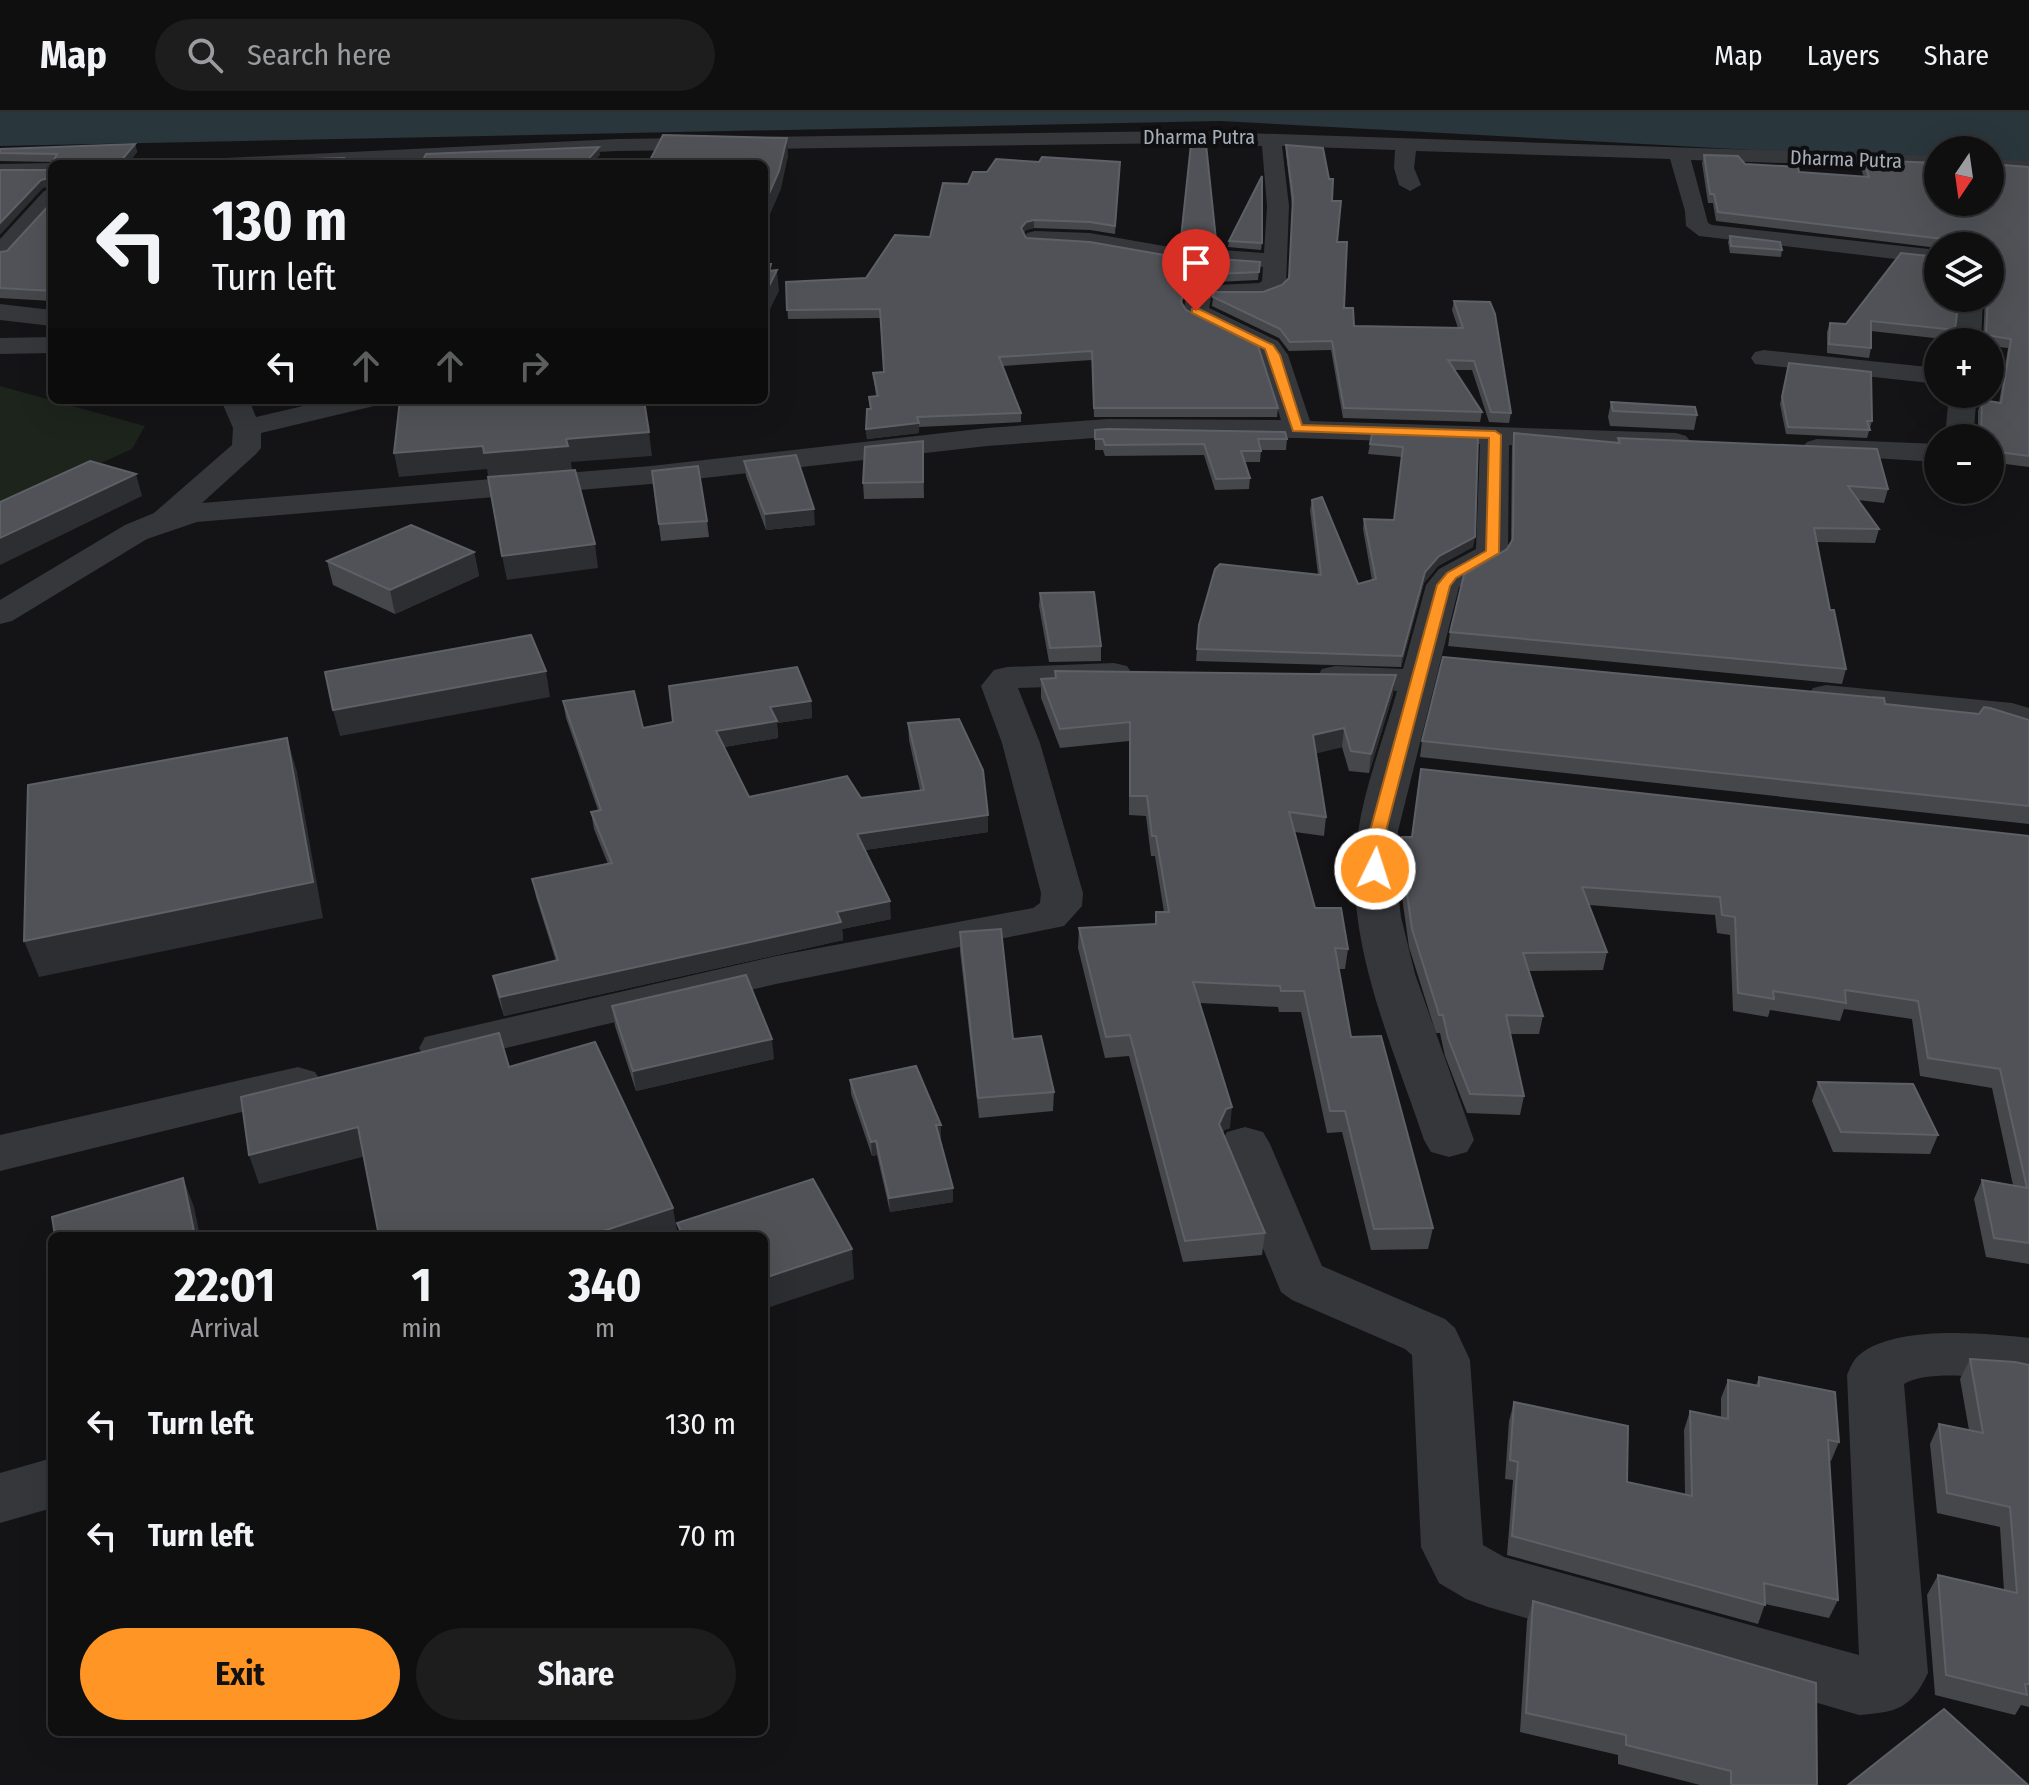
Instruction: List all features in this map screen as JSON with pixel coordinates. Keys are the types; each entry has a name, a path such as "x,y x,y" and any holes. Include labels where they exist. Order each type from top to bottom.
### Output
{"street":[{"name":"Dharma Putra","path":"275,160 617,145 921,139 1271,138 1924,162"},
{"path":"1271,138 1278,206 1276,278 1271,289 1203,291 1199,295 1196,311 1269,347 1275,355 1298,429"},
{"path":"1406,142 1404,168 1410,185"},
{"path":"608,160 617,145"},
{"path":"1679,154 1696,211 1697,226 1707,231 1924,255"},
{"path":"2004,166 2029,167"},
{"path":"0,170 48,169"},
{"path":"0,253 48,200"},
{"path":"1035,238 1090,240 1164,253 1275,261"},
{"path":"0,312 48,318"},
{"path":"0,346 48,345"},
{"path":"1764,358 1924,375"},
{"path":"165,520 246,448 247,428 237,404"},
{"path":"247,428 347,404"},
{"path":"0,614 136,532 165,520 197,513 753,465 1003,436 1108,428 1298,429 1698,443"},
{"path":"1449,1140 1394,977 1378,915 1375,869 1378,831 1411,771 1435,666 1447,579 1492,553 1495,435"},
{"path":"1788,447 1924,452"},
{"path":"1290,676 1435,666"},
{"path":"403,1058 776,970 1044,919 1058,913 1063,903 1062,893 1021,743 999,686 1007,678 1019,676 1159,673"},
{"path":"1786,692 2012,714 2029,721"},
{"path":"0,1153 342,1073"},
{"path":"1245,1144 1300,1278 1311,1286 1425,1334 1435,1343 1442,1360 1452,1547 1461,1564 1488,1580 1859,1685 1885,1683 1895,1673 1875,1375 1885,1364 1910,1358 1984,1355 2029,1360"},
{"path":"0,1498 48,1484"}],"shaded area":[{"path":"0,112 2029,112 2029,165 2004,164 2004,136 1924,136 1924,159 1220,121 0,146"},
{"path":"0,386 48,399 48,404 65,404 145,426 132,449 0,509"}],"building":[{"path":"663,135 787,138 779,171 768,196 768,160 650,160"},
{"path":"135,144 122,160 54,160 57,154 0,153 0,149"},
{"path":"1191,144 1206,144 1216,240 1181,238"},
{"path":"1286,145 1323,148 1329,179 1333,179 1332,201 1341,201 1337,242 1347,242 1344,308 1353,308 1354,326 1463,328 1454,301 1490,302 1495,314 1511,413 1491,412 1474,361 1448,360 1482,412 1344,408 1332,341 1290,342 1280,329 1213,297 1214,292 1263,292 1282,285 1289,278 1293,198"},
{"path":"599,147 588,160 423,160 426,154"},
{"path":"1704,155 1738,156 1745,164 1798,167 1799,172 1869,177 1863,160 1924,162 1924,216 2004,216 2004,165 2029,167 2029,456 2004,453 2004,424 1981,424 1982,408 2004,408 2004,384 2011,339 2004,338 2004,328 1986,328 1987,312 2004,312 2004,232 1924,232 1924,237 1718,212 1714,194 1710,194"},
{"path":"1042,157 1120,162 1115,226 1034,220 1026,222 1021,228 1026,238 1090,242 1218,261 1260,262 1259,272 1194,275 1185,285 1181,302 1186,310 1258,346 1278,408 1094,408 1092,351 999,357 1021,413 917,417 919,423 866,429 867,409 871,409 869,397 878,396 873,373 884,372 880,309 787,310 786,282 866,278 895,235 930,237 943,183 968,184 973,172 987,172 996,159 1039,162"},
{"path":"344,158 343,160 277,160"},
{"path":"0,170 48,170 48,178 41,180 0,223"},
{"path":"1262,176 1262,243 1229,241"},
{"path":"48,206 48,291 0,288 0,252 7,251"},
{"path":"1730,236 1780,242 1782,250 1731,246"},
{"path":"1901,253 1924,255 1924,312 1957,312 1955,328 1871,321 1871,348 1829,344 1830,323 1846,324"},
{"path":"768,264 771,264 769,271 777,270 768,288"},
{"path":"1789,363 1871,372 1872,421 1867,421 1870,430 1788,427 1782,397"},
{"path":"1611,402 1695,407 1697,415 1613,411"},
{"path":"400,404 645,404 649,432 566,439 568,446 484,453 483,446 394,453"},
{"path":"1095,430 1285,432 1287,439 1258,439 1261,451 1241,451 1250,478 1216,479 1204,444 1105,445 1103,439 1095,439"},
{"path":"1514,433 1620,443 1618,438 1877,449 1888,489 1848,486 1879,529 1814,528 1830,610 1834,610 1846,669 1450,632 1464,575 1507,549 1513,539"},
{"path":"1372,434 1478,436 1475,537 1439,556 1425,572 1402,656 1197,649 1199,625 1215,569 1220,564 1321,575 1312,500 1322,497 1358,584 1376,579 1364,519 1394,520 1403,447 1370,444"},
{"path":"923,441 923,482 863,483 865,447"},
{"path":"796,455 814,509 765,514 744,461"},
{"path":"90,461 136,474 0,538 0,502"},
{"path":"698,466 707,521 659,524 652,471"},
{"path":"575,470 595,544 502,556 488,477"},
{"path":"411,525 474,552 390,590 327,561"},
{"path":"1094,592 1101,646 1050,648 1040,593"},
{"path":"531,635 546,671 333,710 325,672"},
{"path":"1443,657 1884,698 1885,704 1979,714 1984,707 1990,708 2029,720 2029,806 1422,741"},
{"path":"797,667 811,701 770,707 777,721 716,731 749,797 847,776 861,798 924,790 908,723 959,719 983,770 988,815 857,834 890,901 837,912 841,922 500,997 493,976 558,960 532,879 612,863 591,812 601,810 563,701 634,691 643,728 673,722 669,686"},
{"path":"1055,671 1396,675 1371,754 1351,751 1344,728 1313,735 1326,817 1289,812 1315,908 1341,908 1348,949 1335,948 1351,1037 1381,1036 1433,1228 1374,1229 1345,1111 1330,1111 1304,991 1281,991 1280,986 1193,982 1232,1107 1226,1109 1219,1124 1265,1233 1185,1241 1130,1035 1106,1037 1079,928 1156,924 1156,912 1169,912 1156,836 1152,836 1147,796 1130,796 1130,722 1060,729 1041,679 1056,678"},
{"path":"287,738 313,882 24,941 28,785"},
{"path":"1421,769 2029,836 2029,1243 1994,1238 1982,1180 2027,1188 2000,1069 1928,1058 1918,1001 1845,990 1846,1003 1773,991 1774,999 1738,993 1735,917 1722,915 1720,897 1582,887 1607,952 1523,953 1543,1016 1506,1015 1524,1096 1470,1094 1448,1038 1443,1015 1439,1015 1412,929 1401,851 1402,837 1412,837"},
{"path":"1001,929 1013,1039 1041,1036 1054,1092 978,1098 960,932"},
{"path":"746,975 772,1039 633,1071 612,1006"},
{"path":"499,1033 509,1067 595,1042 673,1208 600,1232 378,1232 358,1127 249,1155 241,1097"},
{"path":"916,1066 941,1125 936,1125 953,1188 889,1198 876,1141 871,1142 850,1080"},
{"path":"1818,1082 1913,1084 1938,1135 1841,1132"},
{"path":"183,1178 194,1232 54,1232 52,1217"},
{"path":"813,1179 852,1249 768,1277 768,1232 681,1232 677,1223"},
{"path":"1970,1359 2029,1365 2027,1695 1946,1675 1938,1575 2017,1593 2010,1507 1947,1493 1939,1424 1983,1433"},
{"path":"1759,1377 1835,1392 1839,1442 1828,1440 1838,1600 1764,1583 1765,1605 1512,1536 1518,1462 1510,1460 1514,1402 1628,1426 1627,1482 1692,1496 1690,1411 1728,1419 1728,1380 1759,1386"},
{"path":"1533,1601 1816,1683 1817,1785 1733,1785 1731,1771 1626,1745 1626,1735 1526,1713"},
{"path":"1944,1709 2028,1785 1848,1785"}],"route":[{"path":"1196,311 1269,347 1275,355 1298,429 1495,435 1494,546 1488,558 1451,576 1443,585 1427,658 1378,831 1375,869"}]}
